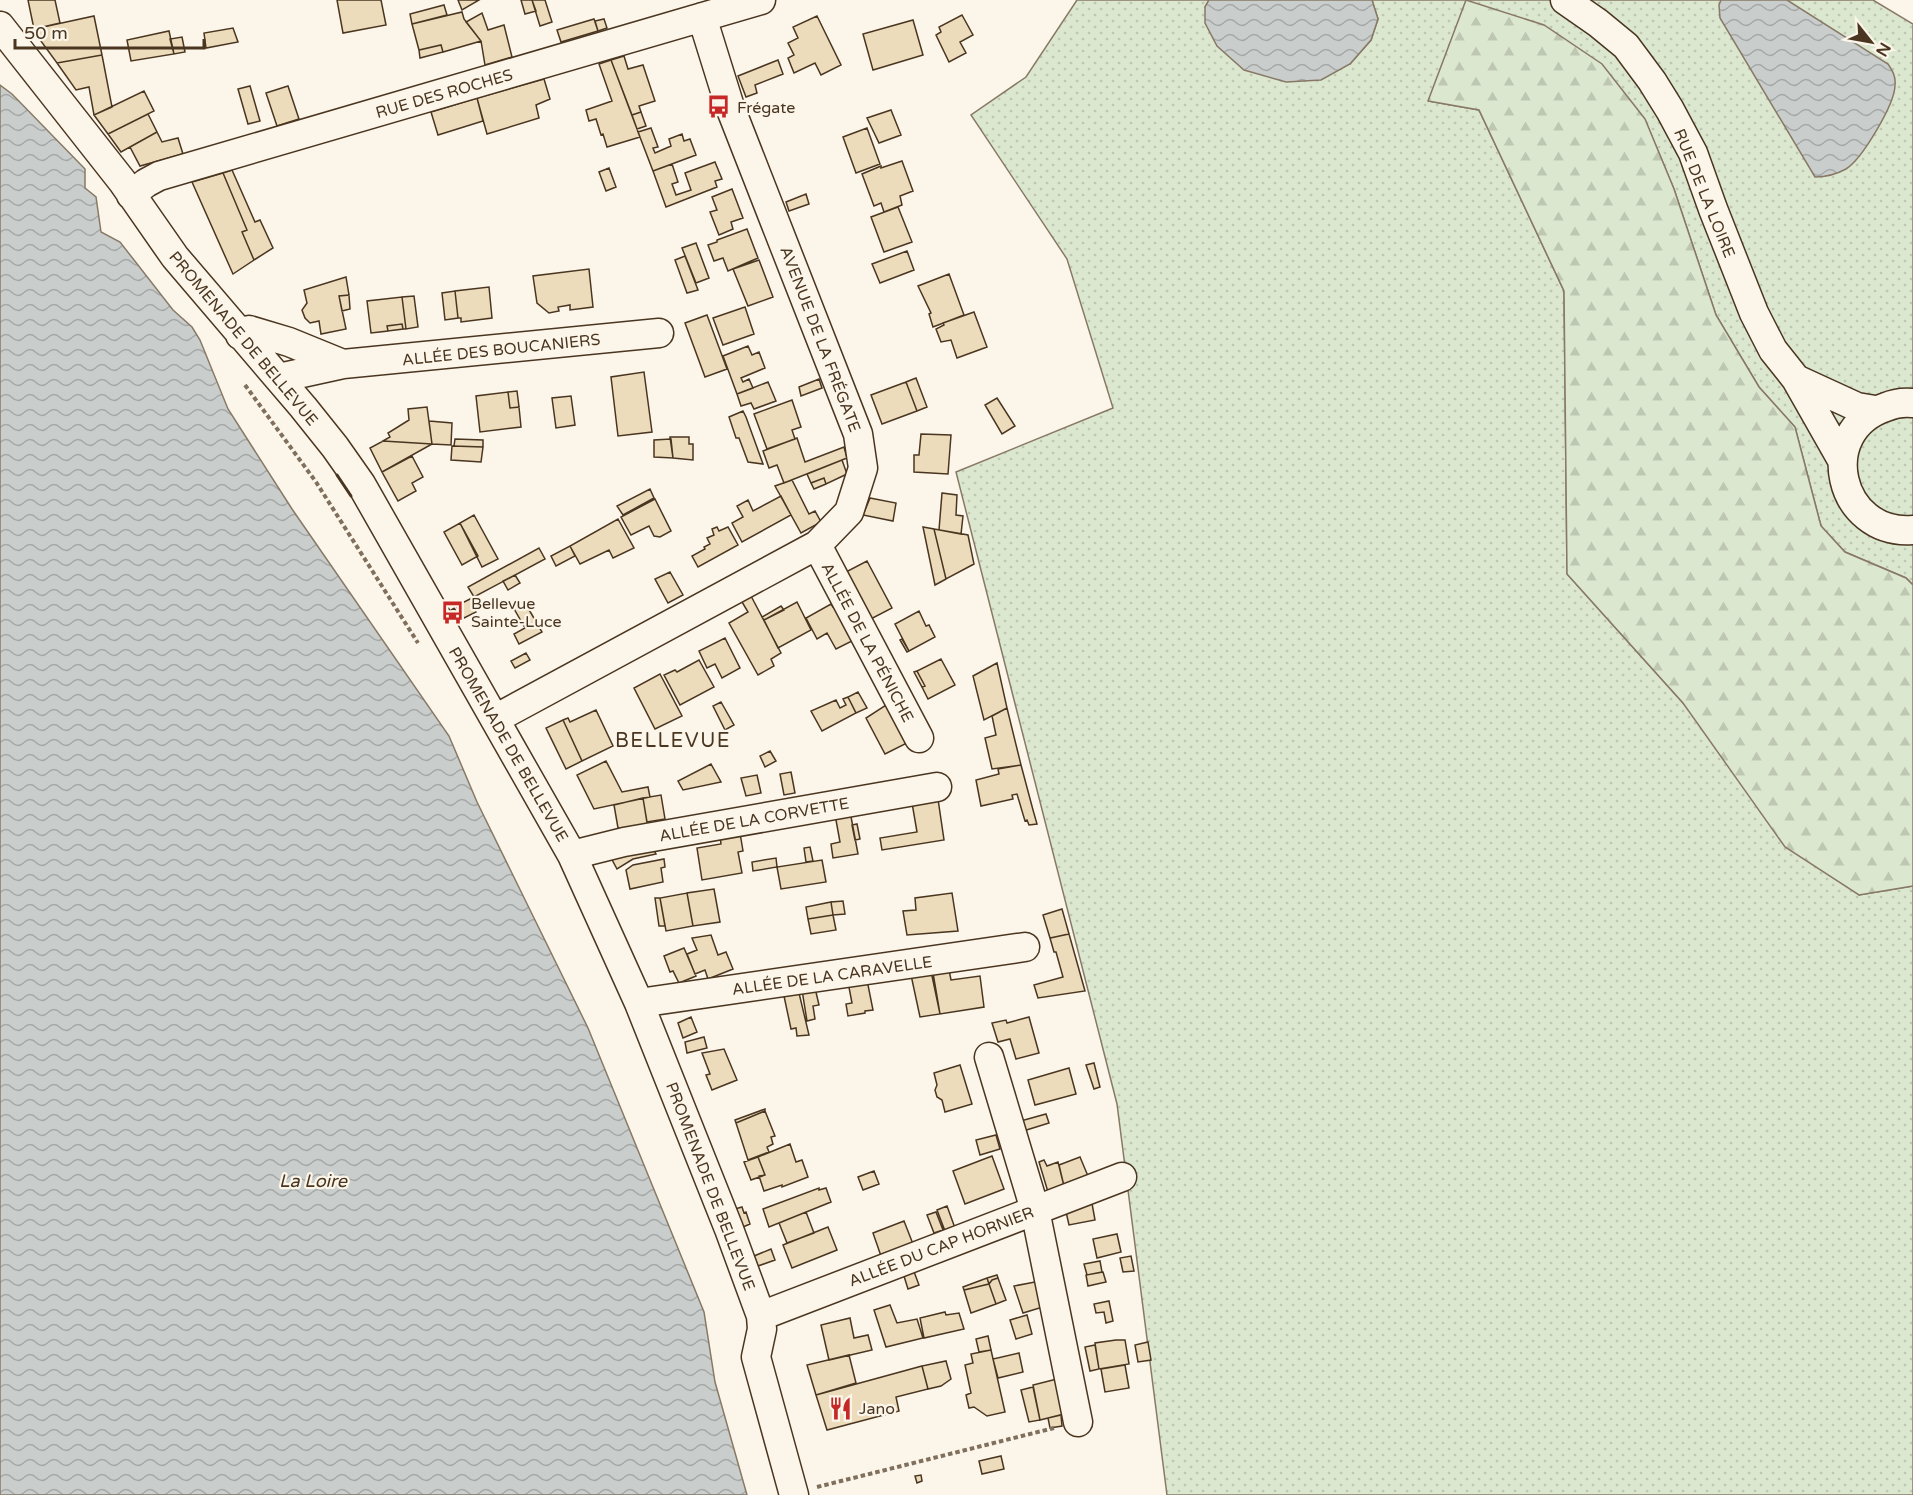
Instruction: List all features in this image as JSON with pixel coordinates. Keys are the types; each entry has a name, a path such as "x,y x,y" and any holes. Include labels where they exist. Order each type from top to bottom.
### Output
{"street":[{"name":"RUE DES ROCHES","path":"131,195 159,176 761,0"},
{"name":"RUE DE LA LOIRE","path":"1565,0 1626,46 1653,81 1693,153 1754,313 1773,350 1791,372 1842,460"},
{"name":"AVENUE DE LA FRÉGATE","path":"495,718 817,545 849,512 863,468 858,434 730,107 702,17"},
{"name":"PROMENADE DE BELLEVUE","path":"0,26 131,195 175,258 279,378 335,447 361,484 572,855 639,1003 761,1316 762,1329 756,1357 794,1494"},
{"name":"ALLÉE DES BOUCANIERS","path":"240,335 249,330 289,342 343,364"},
{"name":"ALLÉE DES BOUCANIERS","path":"279,378 343,364 659,333"},
{"path":"1791,372 1857,407 1899,399"},
{"path":"1899,399 1862,420 1852,431 1842,460 1844,482 1852,501 1859,510 1876,523 1908,535"},
{"name":"ALLÉE DE LA PÉNICHE","path":"817,545 919,738"},
{"name":"ALLÉE DE LA CORVETTE","path":"572,855 624,842 937,787"},
{"name":"ALLÉE DE LA CARAVELLE","path":"639,1003 1025,947"},
{"path":"989,1057 1035,1209 1078,1422"},
{"name":"ALLÉE DU CAP HORNIER","path":"761,1316 1122,1177"}],"path":[{"path":"241,379 316,482 424,653"},
{"path":"794,1494 1078,1422"}],"green space":[{"path":"1077,0 1209,0 1205,7 1350,64 1371,40 1378,19 1372,0 1873,0 1913,24 1913,585 1906,578 1845,552 1821,526 1795,427 1759,387 1716,315 1674,189 1645,120 1428,101 1479,110 1564,291 1567,574 1859,895 1913,886 1913,1495 1167,1495 1117,1104 956,472 1113,408 1067,259 971,115 1026,77"},
{"path":"1466,0 1544,25 1602,64 1645,119 1674,189 1716,315 1759,387 1795,427 1821,526 1845,552 1906,578 1913,585 1913,886 1859,895 1785,847 1683,703 1567,574 1564,291 1479,110 1428,101"}],"water":[{"path":"1209,0 1372,0 1378,19 1371,40 1350,64 1321,80 1286,82 1244,70 1217,46 1205,23 1205,7"},
{"path":"1721,0 1787,0 1888,64 1895,82 1890,105 1869,143 1846,169 1831,175 1815,177 1720,18"},
{"name":"La Loire","path":"0,85 12,94 85,169 85,188 96,197 101,232 120,242 173,310 192,327 200,340 228,409 292,509 449,736 477,802 588,1028 704,1312 715,1382 747,1495 0,1495"}],"building":[{"path":"28,0 55,0 60,23 34,29"},
{"path":"337,0 381,0 386,25 343,33"},
{"path":"458,0 479,0 462,10"},
{"path":"521,0 532,0 536,11 525,14"},
{"path":"532,0 545,0 552,22 540,26"},
{"path":"444,5 447,15 412,24 410,14"},
{"path":"462,12 464,19 481,41 443,52 441,45 419,50 412,24"},
{"path":"482,13 488,30 504,25 512,57 485,65 481,41 466,22"},
{"path":"962,15 973,35 960,42 966,53 949,62 936,35 941,32 939,27"},
{"path":"94,16 102,55 57,63 35,33 34,29"},
{"path":"817,16 841,65 821,75 815,63 794,73 788,58 794,55 788,43 798,38 793,27"},
{"path":"594,19 598,31 561,42 557,30"},
{"path":"604,19 607,28 598,31 595,21"},
{"path":"913,20 923,55 873,70 863,34"},
{"path":"233,28 238,42 206,48 204,33"},
{"path":"169,31 174,54 131,61 127,40"},
{"path":"182,37 185,52 174,54 170,39"},
{"path":"441,45 443,52 420,58 419,50"},
{"path":"102,55 112,107 94,115 89,87 76,90 57,63"},
{"path":"624,56 628,69 643,65 655,101 639,106 641,112 632,115 611,60"},
{"path":"611,60 640,137 607,147 596,119 589,121 586,110 612,101 599,64"},
{"path":"778,60 783,74 755,85 757,93 746,97 738,76"},
{"path":"544,79 550,99 536,105 539,118 487,134 477,98"},
{"path":"250,86 260,121 248,124 238,89"},
{"path":"288,86 299,119 277,126 266,93"},
{"path":"144,91 154,111 108,134 94,115"},
{"path":"477,98 483,121 438,135 431,112"},
{"path":"891,110 901,135 879,143 867,118"},
{"path":"641,112 646,126 637,129 632,115"},
{"path":"148,114 157,132 121,152 108,134"},
{"path":"651,128 658,147 653,148 655,153 671,146 669,139 682,134 684,141 690,139 696,155 653,171 638,132"},
{"path":"867,128 880,164 856,173 843,137"},
{"path":"157,132 162,142 178,138 183,154 140,166 130,147"},
{"path":"902,161 913,191 900,196 902,205 884,212 881,203 874,206 862,174"},
{"path":"715,162 722,179 715,181 717,187 666,207 653,171 672,164 678,182 672,184 676,195 691,190 685,173"},
{"path":"609,168 616,187 606,191 599,172"},
{"path":"232,170 255,222 260,220 273,248 254,260 242,232 247,230 223,173"},
{"path":"223,173 247,230 242,232 254,260 233,274 192,182"},
{"path":"732,189 743,218 731,222 733,229 719,235 710,212 717,210 712,197"},
{"path":"806,194 809,204 789,211 786,202"},
{"path":"898,207 912,242 884,252 871,217"},
{"path":"747,229 758,258 728,271 723,258 714,261 708,245"},
{"path":"696,243 709,278 696,283 682,248"},
{"path":"907,251 914,270 880,283 872,264"},
{"path":"685,256 698,290 687,293 675,260"},
{"path":"759,260 773,297 748,306 733,269"},
{"path":"589,269 593,307 570,310 570,305 558,307 559,311 549,313 537,303 533,276"},
{"path":"949,274 964,315 933,327 929,314 931,313 918,286"},
{"path":"346,277 349,295 339,296 346,329 321,334 319,321 310,323 305,318 302,310 307,303 304,290"},
{"path":"489,287 492,318 461,322 461,318 458,318 455,291"},
{"path":"455,291 458,318 445,320 442,293"},
{"path":"349,295 350,309 342,311 339,296"},
{"path":"414,296 418,327 406,329 402,297"},
{"path":"402,297 406,329 403,329 402,324 387,326 388,331 371,333 367,301"},
{"path":"745,307 754,334 723,345 713,318"},
{"path":"974,312 987,347 957,358 951,340 941,342 936,329 944,325 943,323"},
{"path":"707,315 727,369 705,377 685,323"},
{"path":"402,324 403,329 388,331 387,326"},
{"path":"748,346 752,355 759,352 765,368 741,378 743,382 749,379 753,388 737,394 723,356"},
{"path":"644,372 652,432 618,436 611,377"},
{"path":"916,378 927,407 917,411 906,382"},
{"path":"819,379 822,388 801,396 799,387"},
{"path":"768,382 776,401 754,409 751,403 741,406 737,394"},
{"path":"906,382 917,411 882,424 871,395"},
{"path":"517,391 519,407 510,408 508,392"},
{"path":"508,392 510,408 519,407 521,427 480,432 476,396"},
{"path":"571,396 575,425 556,428 552,398"},
{"path":"997,398 1015,426 1002,434 985,405"},
{"path":"792,400 801,427 792,430 795,439 767,449 754,414"},
{"path":"427,407 432,444 383,441 390,437 388,433 409,420 408,409"},
{"path":"743,411 763,464 748,462 739,438 736,438 729,417"},
{"path":"429,421 452,423 451,445 432,444"},
{"path":"921,434 951,435 948,474 914,472 914,455 919,455"},
{"path":"670,437 689,437 689,444 693,444 693,460 673,458"},
{"path":"797,438 805,462 844,447 847,458 784,483 777,465 769,468 763,451"},
{"path":"455,439 483,440 483,447 454,446"},
{"path":"671,439 673,458 654,457 654,440"},
{"path":"383,441 432,444 382,472 370,448"},
{"path":"452,446 483,447 481,462 451,460"},
{"path":"412,456 423,477 412,483 416,491 398,501 382,472"},
{"path":"842,460 847,474 826,484 824,478 811,483 807,474"},
{"path":"824,478 826,484 814,489 811,483"},
{"path":"792,480 809,514 815,511 821,522 801,533 775,486"},
{"path":"650,489 654,498 623,515 617,506"},
{"path":"942,493 957,495 956,515 963,516 961,534 939,530"},
{"path":"781,496 791,515 742,542 732,523 743,517 737,506 748,500 753,511"},
{"path":"870,498 896,503 893,521 863,515"},
{"path":"655,499 671,531 660,537 654,536 649,526 631,535 621,517"},
{"path":"474,515 498,559 482,567 460,523"},
{"path":"618,519 634,548 613,558 609,550 580,564 570,546"},
{"path":"460,523 478,556 462,565 444,532"},
{"path":"717,527 719,531 728,527 738,545 698,567 692,556 710,544 707,538 714,535 712,529"},
{"path":"923,527 934,529 946,579 935,585"},
{"path":"934,529 968,535 974,564 946,579"},
{"path":"570,546 575,556 556,566 551,556"},
{"path":"539,548 545,559 474,597 468,587"},
{"path":"867,561 892,608 867,621 842,574"},
{"path":"670,572 683,595 668,603 655,579"},
{"path":"515,575 520,583 508,590 503,581"},
{"path":"751,596 781,653 771,659 774,666 758,675 729,623 748,612 742,602"},
{"path":"474,597 478,603 473,606 476,612 464,618 456,606"},
{"path":"524,601 542,632 519,644 514,634 525,628 513,607"},
{"path":"797,602 811,630 778,648 764,620"},
{"path":"840,603 858,638 836,649 827,633 817,639 806,618 831,604 833,607"},
{"path":"781,606 784,610 764,620 762,617"},
{"path":"454,608 461,619 456,622 450,611"},
{"path":"919,611 926,626 929,625 935,637 909,651 895,624"},
{"path":"725,638 740,668 722,678 715,664 707,668 699,651"},
{"path":"902,639 909,651 907,652 900,640"},
{"path":"526,653 530,660 515,668 511,661"},
{"path":"941,659 955,685 928,699 922,687 925,686 917,671"},
{"path":"699,660 714,687 680,705 664,675 675,670 677,672"},
{"path":"997,663 1007,708 984,720 973,676"},
{"path":"917,671 925,686 922,687 914,672"},
{"path":"660,674 682,716 655,729 634,688"},
{"path":"858,692 867,708 856,713 848,697"},
{"path":"848,697 856,713 822,731 811,711 836,700 840,708 846,705 843,699"},
{"path":"721,702 734,725 725,730 713,706"},
{"path":"886,705 907,743 885,754 866,718"},
{"path":"1007,708 1021,765 992,769 985,738 996,735 992,716"},
{"path":"596,710 613,746 582,761 563,720 568,718 570,722"},
{"path":"563,720 582,761 566,769 546,728"},
{"path":"770,751 776,761 765,767 760,756"},
{"path":"606,761 622,792 648,787 650,797 594,809 577,775"},
{"path":"711,764 721,782 683,790 678,781"},
{"path":"1021,765 1037,824 1029,825 1027,820 1025,821 1017,794 1012,795 1013,799 981,806 976,780 999,774 998,769"},
{"path":"791,772 795,793 784,795 780,774"},
{"path":"757,775 761,793 746,796 741,778"},
{"path":"661,795 665,819 647,822 643,798"},
{"path":"643,798 648,829 618,828 614,805"},
{"path":"938,799 944,840 882,850 880,838 917,832 912,803"},
{"path":"849,806 858,854 833,858 831,844 840,842 834,809"},
{"path":"857,824 860,839 855,840 852,825"},
{"path":"740,833 743,851 738,852 742,873 702,880 697,848 721,844 720,836"},
{"path":"810,847 813,861 806,862 804,848"},
{"path":"653,848 656,854 633,859 617,869 610,856"},
{"path":"776,858 777,867 753,871 752,862"},
{"path":"664,859 665,867 661,868 663,882 630,889 626,870 633,865"},
{"path":"822,860 826,882 781,889 777,867"},
{"path":"714,889 720,922 693,926 687,893"},
{"path":"687,893 693,926 666,931 660,898"},
{"path":"952,893 958,931 907,935 903,911 916,910 915,898"},
{"path":"655,898 660,898 665,926 659,926"},
{"path":"843,901 845,914 833,915 831,902"},
{"path":"831,902 833,915 808,919 806,907"},
{"path":"1062,909 1069,934 1050,938 1043,915"},
{"path":"833,915 836,930 811,934 808,919"},
{"path":"1069,934 1085,991 1038,998 1034,985 1063,977 1050,938"},
{"path":"711,935 718,955 726,952 733,969 708,979 705,970 695,974 687,954 697,950 692,938"},
{"path":"684,948 696,976 679,983 673,971 670,972 664,956"},
{"path":"949,970 951,980 980,976 984,1007 940,1014 933,973"},
{"path":"931,971 940,1014 920,1017 911,975"},
{"path":"866,975 873,1010 848,1016 846,1004 852,1003 847,977"},
{"path":"815,988 819,1005 813,1006 815,1019 807,1021 802,990"},
{"path":"799,993 809,1035 797,1036 796,1028 791,1029 784,996"},
{"path":"691,1017 697,1032 683,1038 678,1023"},
{"path":"1029,1017 1039,1053 1016,1059 1010,1039 998,1042 992,1023 1006,1020 1007,1023"},
{"path":"704,1037 707,1048 687,1053 685,1042"},
{"path":"724,1049 737,1080 712,1090 706,1075 710,1074 702,1053"},
{"path":"1094,1063 1100,1087 1094,1089 1086,1065"},
{"path":"960,1065 972,1104 945,1112 942,1100 937,1097 935,1090 937,1085 934,1073"},
{"path":"1069,1068 1076,1094 1035,1105 1028,1080"},
{"path":"765,1109 765,1111 736,1123 735,1120"},
{"path":"765,1111 775,1136 771,1137 773,1144 767,1147 769,1152 748,1160 736,1123"},
{"path":"1046,1114 1049,1123 1020,1132 1017,1122"},
{"path":"996,1135 1000,1149 980,1155 976,1140"},
{"path":"790,1144 796,1162 802,1160 808,1177 764,1191 759,1176 765,1175 758,1157"},
{"path":"992,1156 1004,1189 965,1204 953,1171"},
{"path":"758,1157 765,1175 751,1180 744,1162"},
{"path":"1080,1157 1088,1176 1064,1186 1059,1165"},
{"path":"1044,1160 1047,1166 1058,1162 1064,1186 1048,1192 1039,1162"},
{"path":"874,1171 879,1184 863,1190 858,1177"},
{"path":"819,1188 819,1190 826,1188 831,1202 769,1227 763,1209"},
{"path":"1091,1198 1095,1220 1069,1225 1064,1203"},
{"path":"947,1206 955,1228 945,1231 937,1210"},
{"path":"742,1207 750,1224 743,1227 735,1209"},
{"path":"806,1212 814,1233 787,1243 779,1223"},
{"path":"936,1212 943,1230 934,1233 927,1215"},
{"path":"904,1221 913,1244 881,1256 873,1233"},
{"path":"828,1227 837,1250 792,1268 783,1245"},
{"path":"1117,1234 1121,1252 1097,1258 1093,1239"},
{"path":"771,1249 775,1260 758,1266 754,1256"},
{"path":"1131,1256 1134,1271 1123,1272 1120,1258"},
{"path":"1100,1261 1102,1272 1087,1275 1084,1264"},
{"path":"913,1269 919,1285 908,1289 903,1273"},
{"path":"1103,1272 1106,1282 1088,1286 1086,1275"},
{"path":"997,1275 998,1278 989,1284 987,1278"},
{"path":"987,1278 989,1284 964,1290 963,1287"},
{"path":"998,1278 1006,1300 996,1304 989,1284"},
{"path":"1040,1281 1046,1306 1023,1313 1014,1286"},
{"path":"989,1284 996,1304 971,1313 964,1290"},
{"path":"1109,1301 1113,1321 1106,1323 1104,1312 1096,1313 1094,1304"},
{"path":"890,1305 897,1323 917,1319 923,1338 886,1347 874,1310"},
{"path":"945,1312 946,1315 959,1313 964,1329 924,1338 920,1318"},
{"path":"1027,1315 1032,1334 1016,1339 1010,1320"},
{"path":"850,1318 854,1338 868,1335 872,1350 829,1360 821,1325"},
{"path":"988,1336 991,1350 979,1352 976,1339"},
{"path":"1125,1340 1129,1364 1099,1369 1095,1343"},
{"path":"1148,1342 1151,1360 1138,1362 1135,1345"},
{"path":"1095,1345 1099,1369 1090,1371 1085,1347"},
{"path":"991,1350 1005,1412 987,1416 974,1407 969,1408 966,1395 971,1393 965,1365 973,1363 971,1354"},
{"path":"1019,1353 1023,1372 998,1378 993,1359"},
{"path":"849,1355 856,1383 816,1395 807,1365"},
{"path":"946,1361 951,1379 941,1386 928,1389 922,1366"},
{"path":"1125,1365 1129,1388 1105,1392 1101,1369"},
{"path":"922,1366 928,1389 896,1397 899,1411 827,1430 816,1395"},
{"path":"1061,1378 1068,1413 1040,1420 1033,1385"},
{"path":"1033,1387 1040,1420 1029,1422 1021,1390"},
{"path":"1061,1415 1062,1426 1050,1428 1048,1418"},
{"path":"1001,1456 1004,1469 982,1474 979,1461"},
{"path":"921,1475 922,1481 917,1483 915,1476"}],"wall":[{"path":"337,475 351,496"}],"place":[{"name":"Frégate","path":"719,107"},
{"name":"Bellevue Sainte-Luce","path":"453,612"},
{"name":"Jano","path":"841,1408"}],"district":[{"name":"BELLEVUE","path":"673,740"}]}
